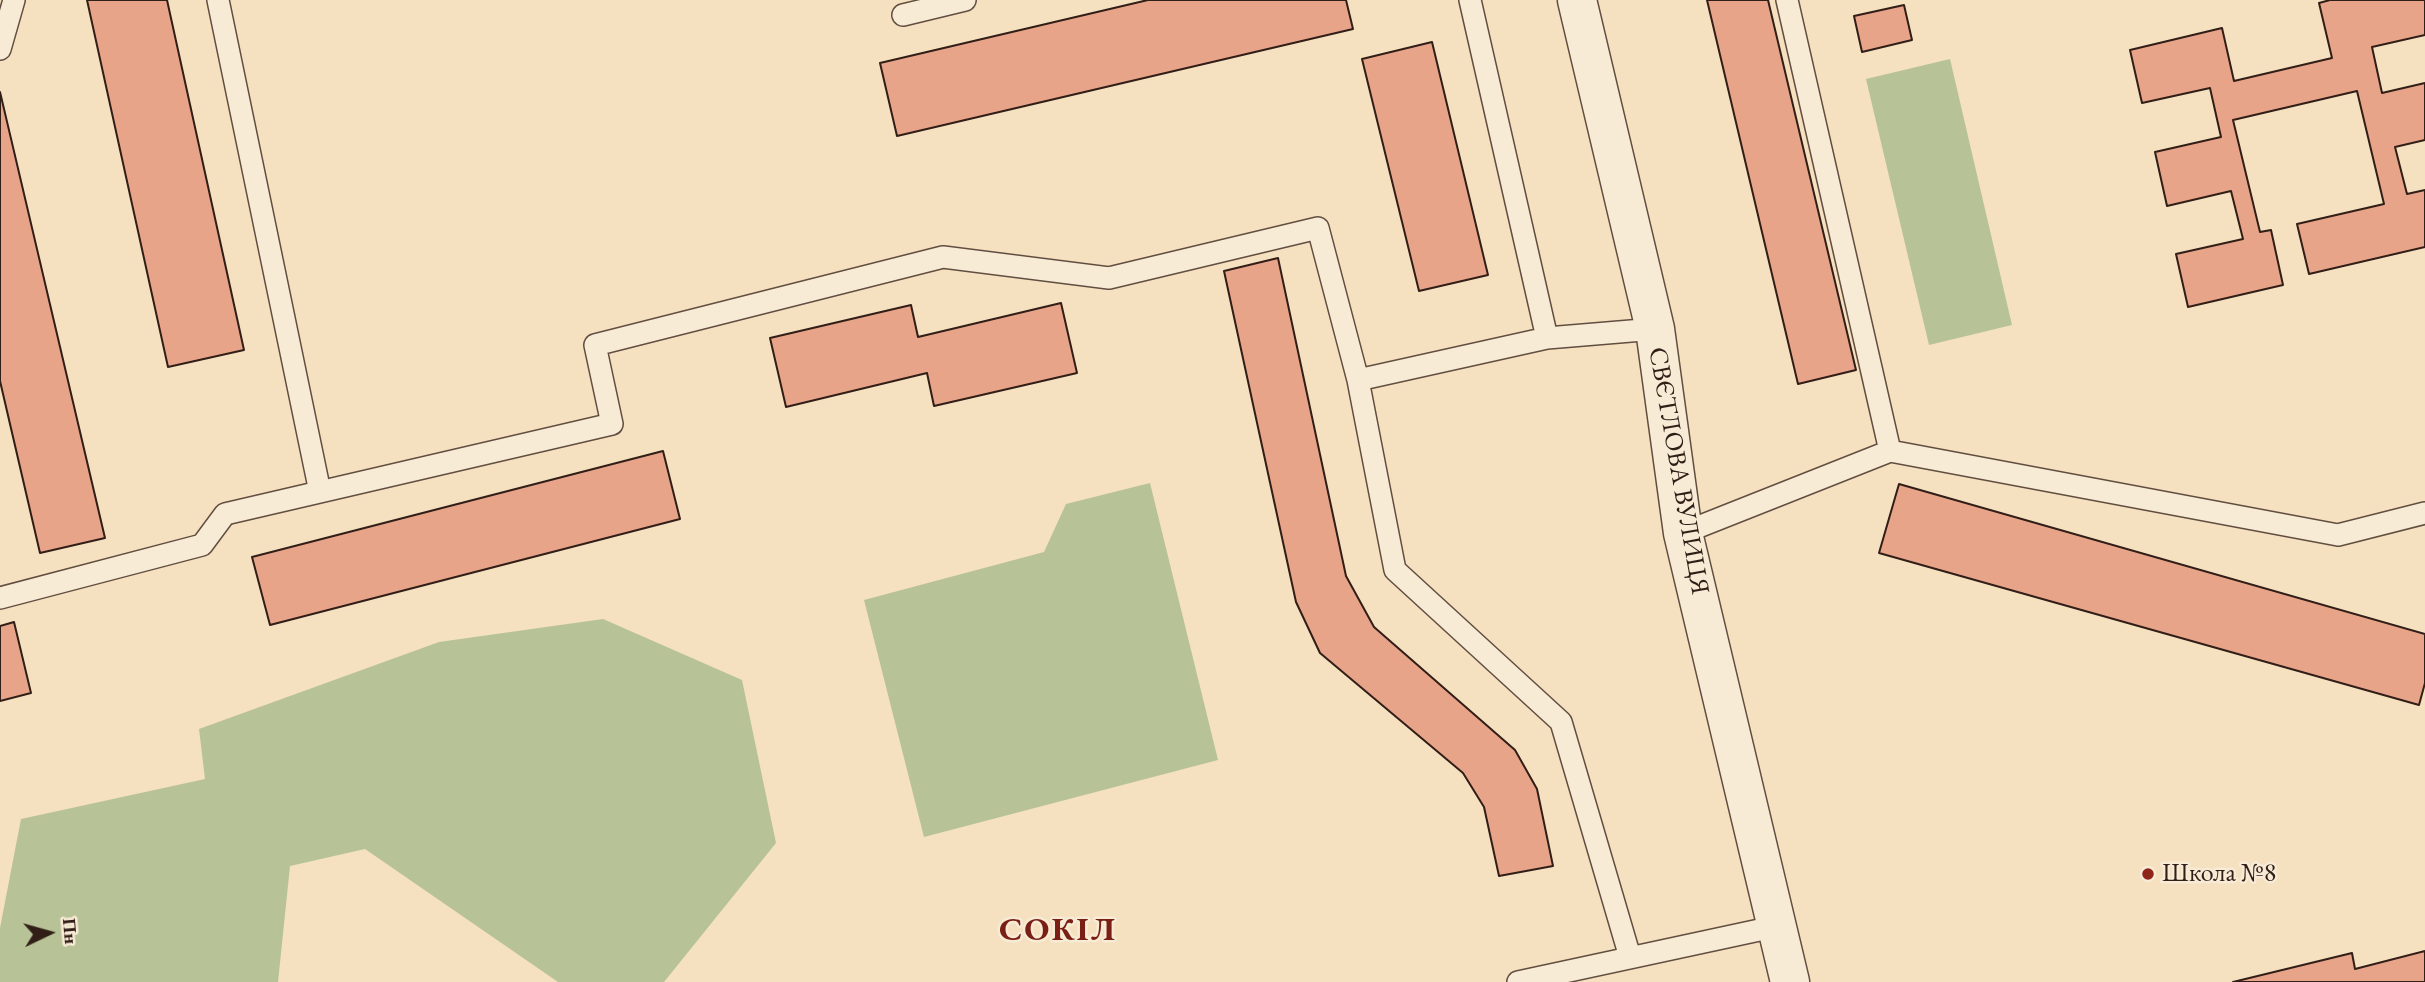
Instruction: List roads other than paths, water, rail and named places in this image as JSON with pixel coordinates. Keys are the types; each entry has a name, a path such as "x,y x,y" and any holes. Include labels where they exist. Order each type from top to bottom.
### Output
{"street":[{"name":"СВЄТЛОВА ВУЛИЦЯ","path":"1577,0 1655,329 1683,533 1790,982"}],"lane":[{"path":"0,49 14,0"},
{"path":"218,0 320,492"},
{"path":"903,15 965,0"},
{"path":"1470,0 1547,338"},
{"path":"1787,0 1890,451"},
{"path":"0,598 202,545 225,513 612,424 596,345 943,257 1109,278 1318,228 1358,380 1395,570 1561,722 1630,957"},
{"path":"1358,380 1547,338 1655,329"},
{"path":"1683,533 1890,451 2338,535 2425,513"},
{"path":"1518,982 1778,926"}],"place":[{"name":"Школа №8","path":"2148,874"}],"district":[{"name":"СОКІЛ","path":"1058,931"}]}
